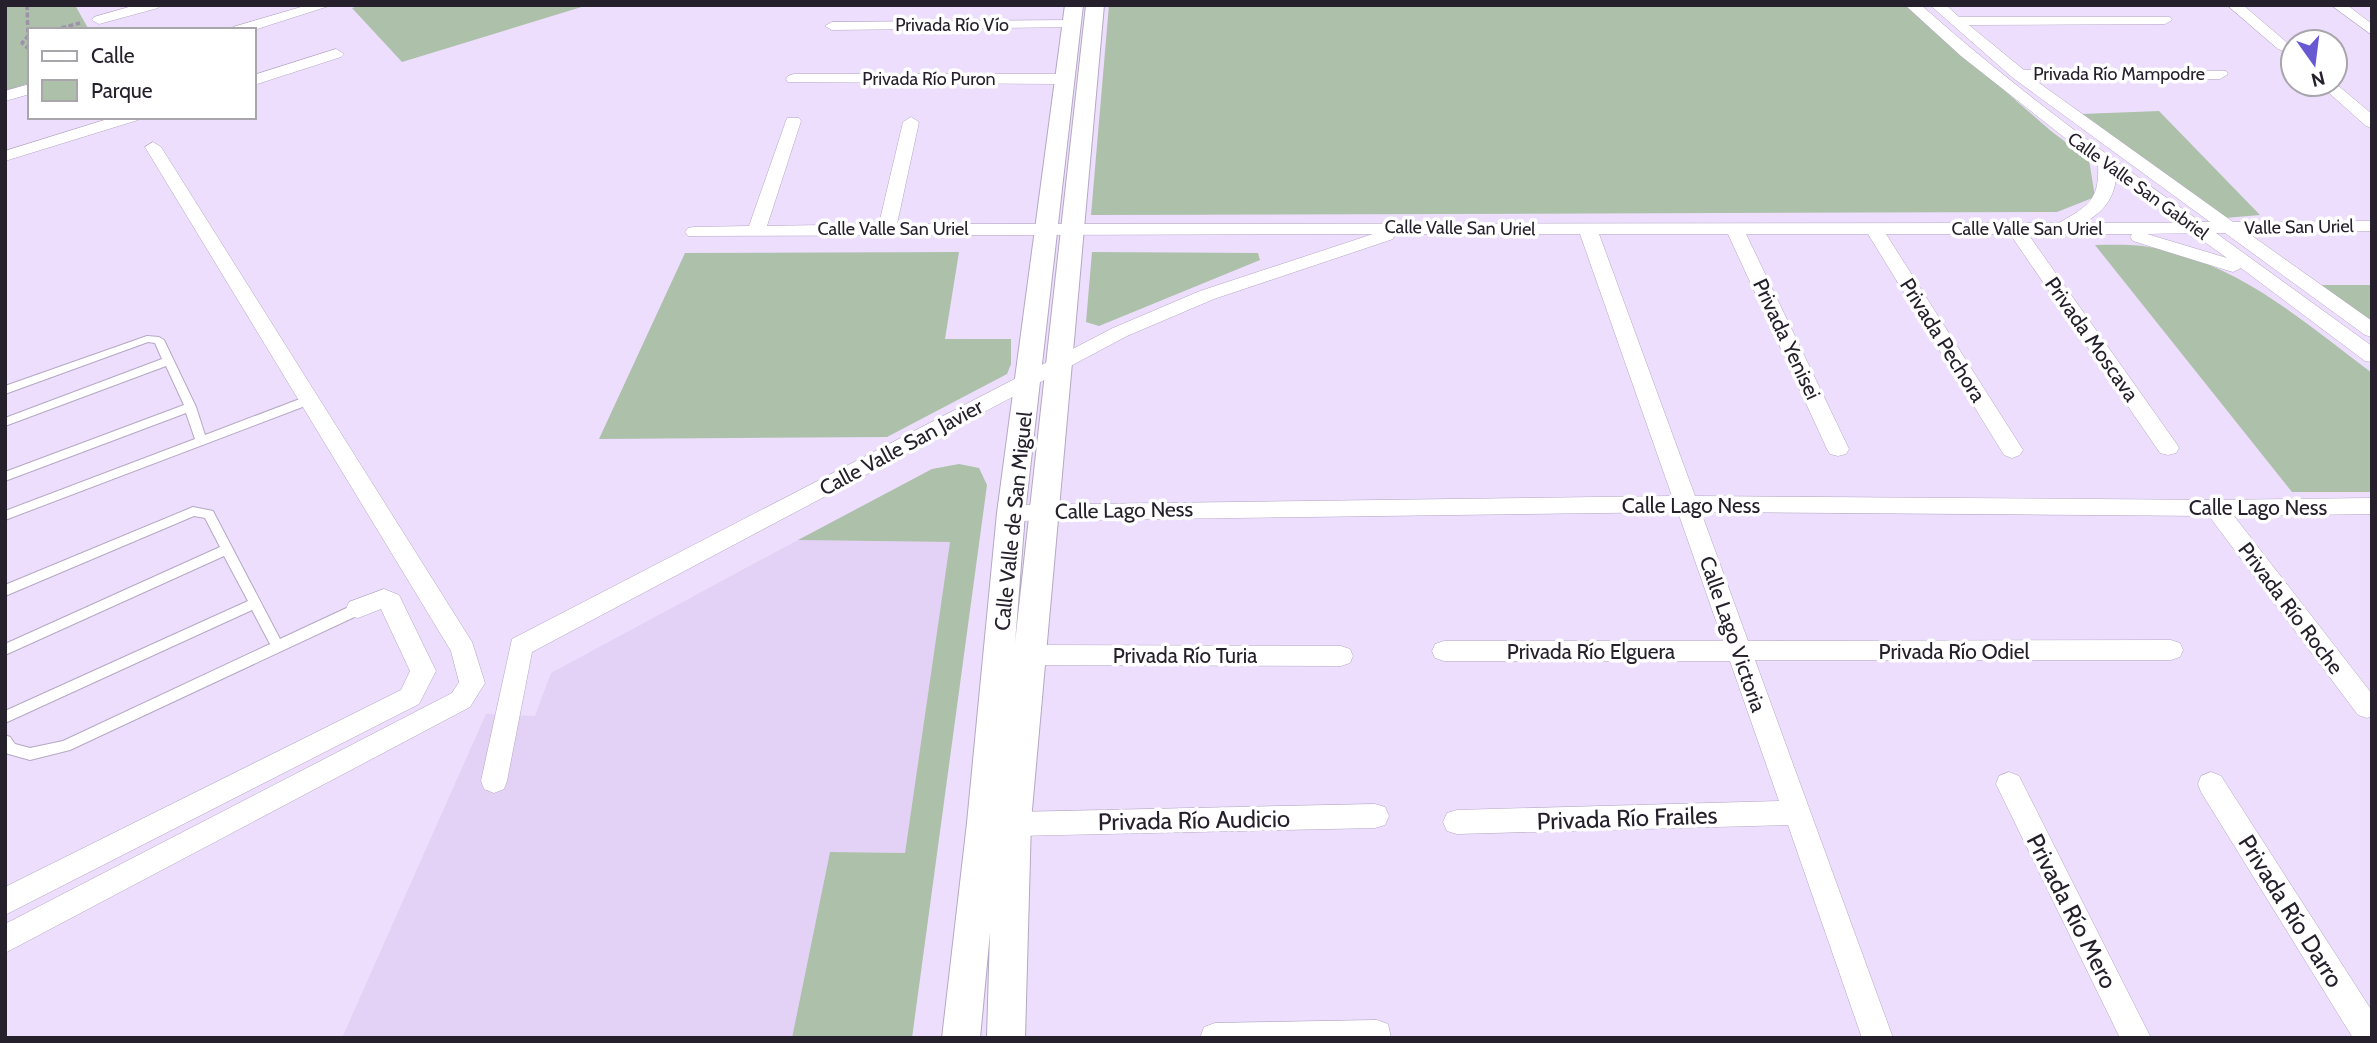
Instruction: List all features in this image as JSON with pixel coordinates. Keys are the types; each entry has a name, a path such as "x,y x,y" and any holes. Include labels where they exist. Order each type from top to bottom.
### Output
{"street":[{"path":"98,18 153,5"},
{"path":"245,28 325,5"},
{"name":"Calle Valle de San Miguel","path":"1006,1038 1014,824 1043,511 1076,228 1095,5"},
{"name":"Calle Valle San Gabriel","path":"1912,5 1998,81 2106,164 2372,356"},
{"name":"Calle Valle San Gabriel","path":"1937,5 2019,75 2226,228 2372,331"},
{"path":"2234,5 2279,43"},
{"path":"2338,5 2372,31"},
{"name":"Calle Valle de San Miguel","path":"961,1038 984,823 1011,513 1074,15"},
{"name":"Privada Río Vío","path":"832,26 1074,15"},
{"path":"1954,21 2165,20"},
{"path":"256,79 336,54"},
{"name":"Privada Río Mampodre","path":"2019,75 2220,74"},
{"name":"Privada Río Puron","path":"794,79 1064,79"},
{"path":"5,96 28,90"},
{"path":"2343,98 2372,123"},
{"path":"5,156 125,119"},
{"path":"756,231 793,121"},
{"path":"887,229 911,122"},
{"path":"5,939 461,700 472,683 463,649 309,400 149,131"},
{"path":"2061,229 2102,201 2109,184 2106,164"},
{"name":"Valle San Uriel","path":"2226,228 2372,226"},
{"name":"Calle Valle San Uriel","path":"694,232 1047,228 2226,228"},
{"name":"Calle Valle San Javier","path":"494,781 521,646 1028,381 1061,361 1207,295 1313,257 1410,228"},
{"path":"2102,229 2212,257 2276,286"},
{"name":"Calle Lago Victoria","path":"1588,230 1878,1038"},
{"name":"Privada Yenisei","path":"1735,230 1838,449"},
{"name":"Privada Pechora","path":"1874,230 2012,450"},
{"name":"Privada Moscava","path":"2016,230 2168,448"},
{"name":"Calle Lago Ness","path":"1011,513 1688,504 2215,508 2372,506"},
{"name":"Privada Río Roche","path":"2215,508 2367,707"},
{"path":"5,902 410,697 423,671 390,602 384,598 358,609"},
{"name":"Privada Río Odiel","path":"1738,652 2171,650"},
{"name":"Privada Río Elguera","path":"1444,651 1738,652"},
{"name":"Privada Río Turia","path":"1030,655 1341,656"},
{"name":"Privada Río Mero","path":"2009,784 2136,1038"},
{"name":"Privada Río Darro","path":"2211,784 2371,1038"},
{"name":"Privada Río Frailes","path":"1457,822 1797,813"},
{"name":"Privada Río Audicio","path":"1014,824 1375,816"},
{"path":"1215,1038 1377,1035"}],"lane":[{"path":"5,390 146,339 159,340 190,407 201,441"},
{"path":"5,422 169,361"},
{"path":"5,516 309,400"},
{"path":"5,477 190,407"},
{"path":"5,591 193,511 209,514 277,646"},
{"path":"5,650 226,550"},
{"path":"5,717 254,604"},
{"path":"5,741 10,749 30,754 65,746 358,609"}],"path":[{"path":"27,5 29,28"},
{"path":"61,28 98,18"}],"shaded area":[{"path":"798,540 950,542 905,853 830,852 792,1038 342,1038 486,714 535,716 551,673"}],"green space":[{"path":"5,5 75,5 88,28 28,28 28,84 5,91"},
{"path":"361,5 588,5 402,62 352,8"},
{"path":"1109,5 1906,5 2051,131 2089,160 2095,197 2057,212 1091,215"},
{"path":"2159,111 2260,215 2225,218 2082,114"},
{"path":"2095,245 2149,247 2212,266 2268,296 2372,373 2372,492 2292,492"},
{"path":"959,252 945,339 1011,339 1011,364 1007,374 887,437 599,439 685,253"},
{"path":"1092,252 1258,253 1260,260 1099,326 1086,322"},
{"path":"2321,285 2372,285 2372,322"},
{"path":"959,464 979,468 987,485 912,1038 792,1038 830,852 905,853 950,542 798,540 932,469"}]}
